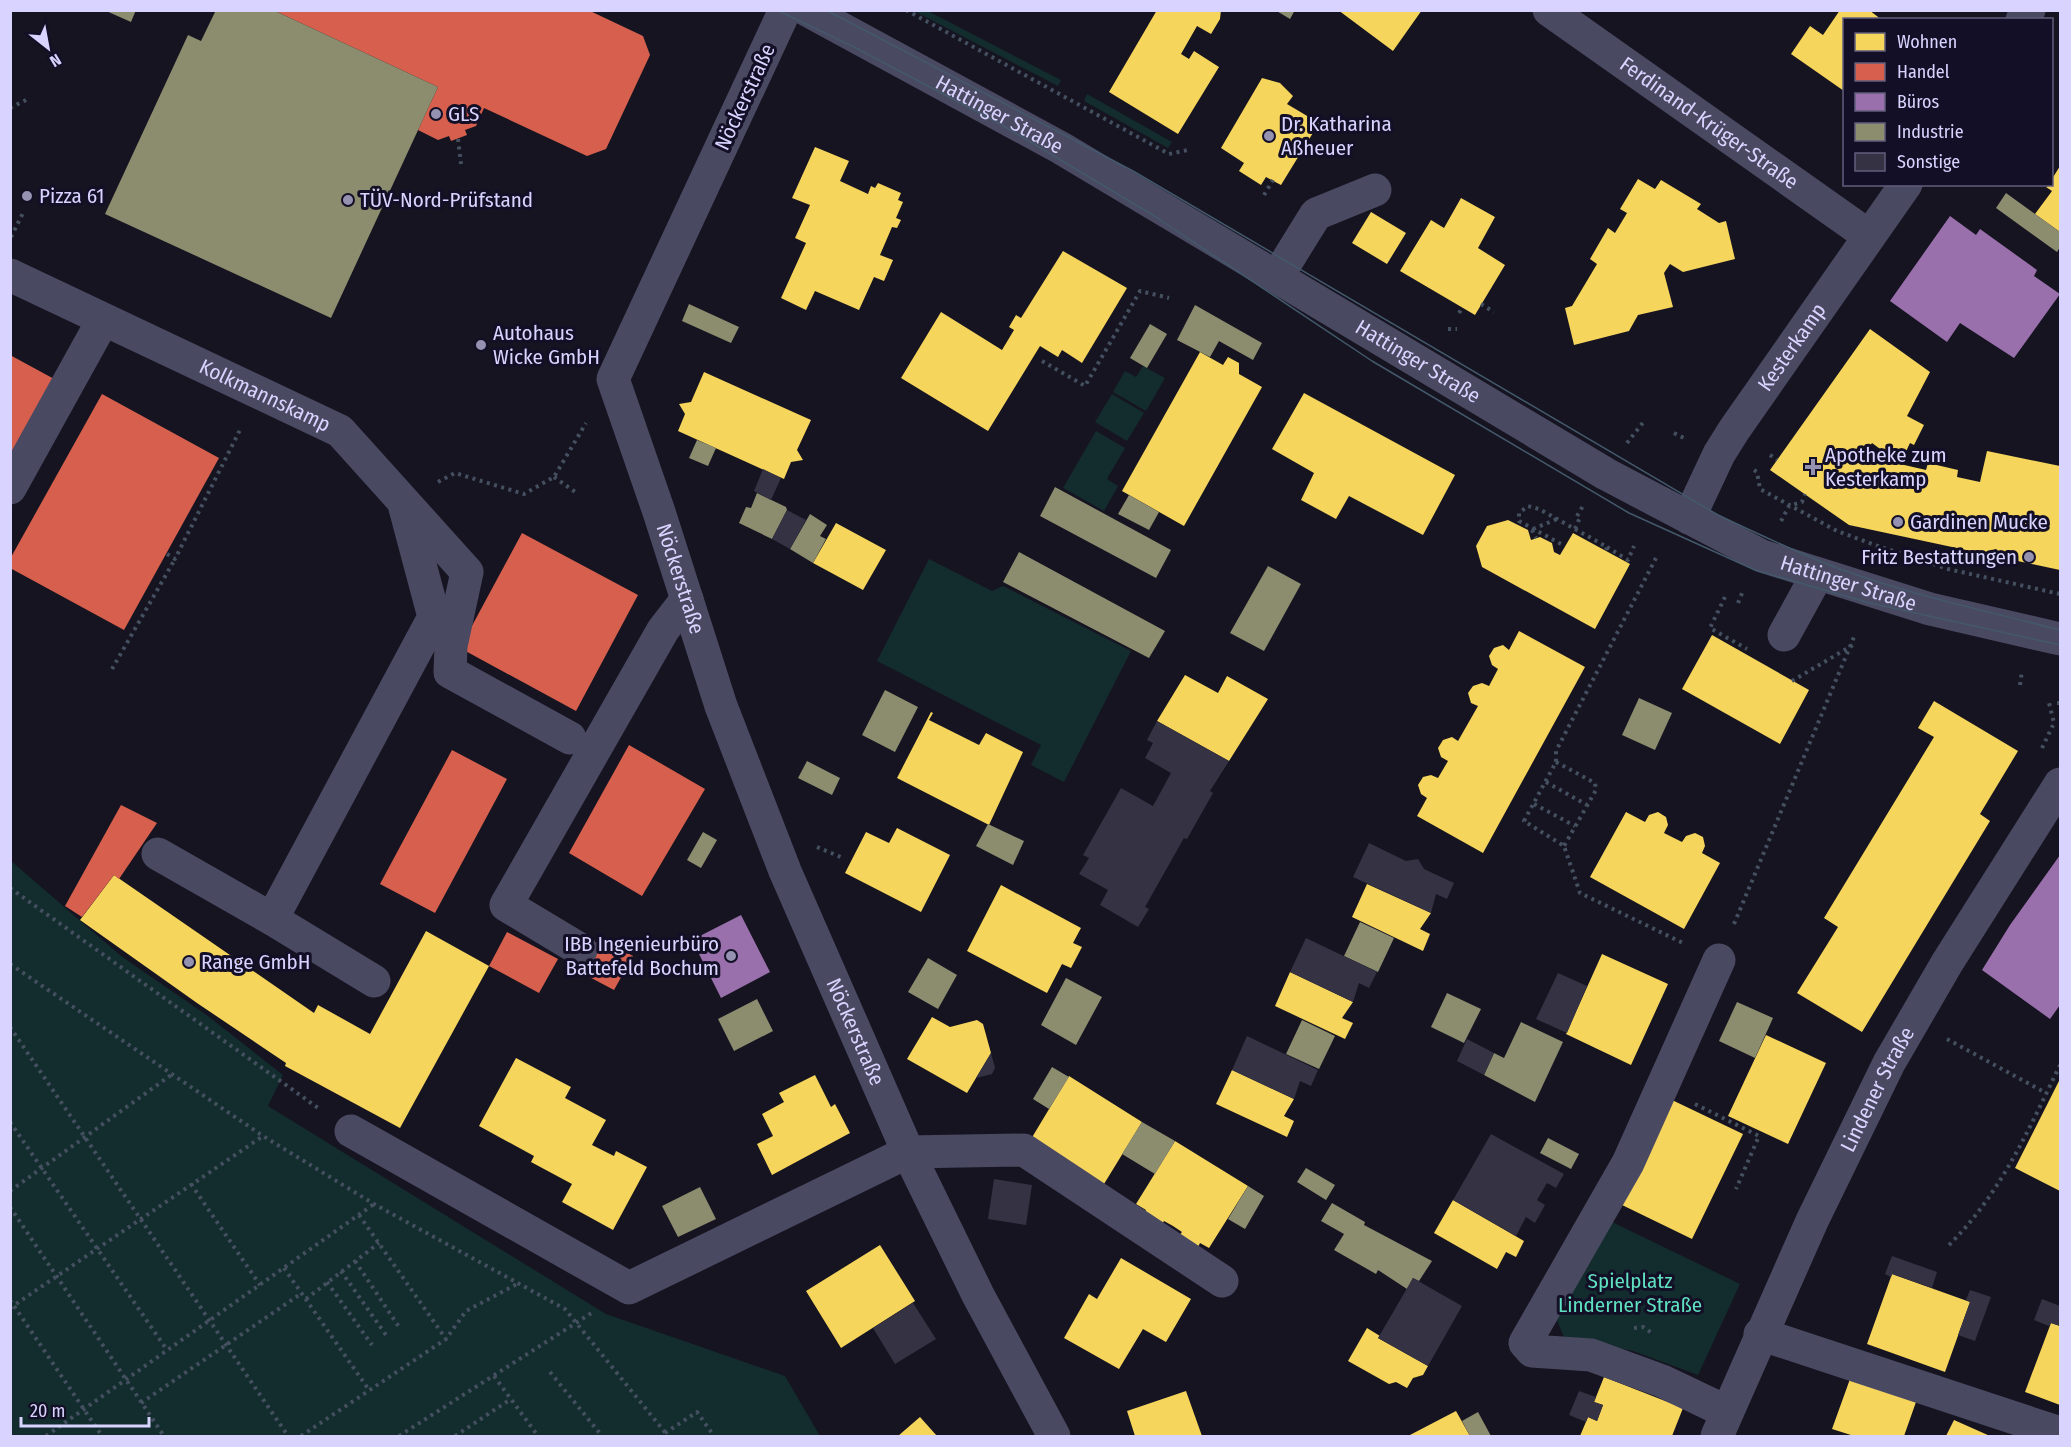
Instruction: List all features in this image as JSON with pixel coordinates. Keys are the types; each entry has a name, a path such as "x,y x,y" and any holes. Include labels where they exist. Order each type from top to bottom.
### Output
{"street":[{"name":"Nöckerstraße","path":"785,10 613,379 721,706 777,850 908,1152 978,1295 1054,1437"},
{"name":"Hattinger Straße","path":"807,10 1061,148 1606,474 1762,555 1817,575 1930,609 2061,639"},
{"name":"Ferdinand-Krüger-Straße","path":"1549,10 1869,236"},
{"name":"Kesterkamp","path":"1689,518 1719,454 1734,430 1905,186"},
{"path":"1277,277 1316,214 1375,190"},
{"name":"Kolkmannskamp","path":"10,275 340,431 403,501 434,617 273,919"},
{"path":"10,488 104,320"},
{"path":"403,501 466,572 451,646 450,672 570,738"},
{"path":"1784,635 1817,575"},
{"path":"581,950 506,905 663,630 687,599"},
{"name":"Lindener Straße","path":"1719,960 1628,1163 1525,1342 1532,1351 1591,1355 1662,1381 1722,1424 1760,1335 1859,1123 1947,963 2061,784"},
{"path":"158,854 273,919 374,981"},
{"path":"351,1131 629,1288 908,1152 1024,1150 1222,1281"},
{"path":"1760,1335 2061,1433"}],"path":[{"path":"906,10 1169,154 1188,150"},
{"path":"10,108 28,99"},
{"path":"458,139 460,164"},
{"path":"1264,195 1272,180"},
{"path":"10,238 22,213"},
{"path":"1042,361 1085,386 1140,291 1169,298"},
{"path":"1481,304 1494,312"},
{"path":"1459,313 1462,308"},
{"path":"1448,329 1457,329"},
{"path":"403,501 455,473 524,494 554,477 613,379"},
{"path":"112,669 175,559 260,392"},
{"path":"1632,436 1645,420"},
{"path":"1674,433 1687,439"},
{"path":"1770,455 1777,460"},
{"path":"1757,472 1760,489 1837,531 1875,546 1948,569 2061,594"},
{"path":"554,477 578,494"},
{"path":"1786,511 1789,506 1802,502 1805,494"},
{"path":"1561,544 1520,521 1519,513 1528,506 1539,508 1628,560 1634,546"},
{"path":"1575,528 1581,509"},
{"path":"1532,529 1557,519"},
{"path":"1532,529 1536,538"},
{"path":"167,554 175,559"},
{"path":"1656,558 1556,751 1556,762 1524,821 1564,846 1580,892 1719,960 1853,645 1854,637"},
{"path":"1738,603 1744,589"},
{"path":"1792,681 1853,645"},
{"path":"2019,685 2022,671"},
{"path":"2037,757 2054,723 2054,712 2048,699"},
{"path":"1556,762 1595,783 1596,790 1564,846"},
{"path":"1546,782 1587,805"},
{"path":"1534,804 1575,826"},
{"path":"10,888 351,1131"},
{"path":"10,964 263,1137 374,1204 566,1309 666,1435 697,1412 714,1437"},
{"path":"1914,1022 2046,1093"},
{"path":"10,1027 288,1437"},
{"path":"1949,1245 1973,1221 1999,1185 2061,1065"},
{"path":"10,1191 171,1075"},
{"path":"1662,1087 1759,1137 1736,1189"},
{"path":"10,1122 167,1350"},
{"path":"12,1306 263,1137"},
{"path":"191,1184 260,1285"},
{"path":"46,1437 374,1204"},
{"path":"10,1207 164,1437"},
{"path":"359,1215 446,1339"},
{"path":"306,1299 379,1242"},
{"path":"355,1261 399,1327"},
{"path":"285,1268 369,1390"},
{"path":"341,1271 386,1335"},
{"path":"327,1282 372,1345"},
{"path":"301,1437 446,1339 466,1311 518,1284"},
{"path":"399,1437 629,1288"},
{"path":"141,1402 302,1293"},
{"path":"10,1300 102,1437"},
{"path":"550,1371 603,1437"},
{"path":"494,1376 538,1437"},
{"path":"455,1437 511,1399"}],"green space":[{"path":"914,11 928,11 1061,80 1058,86"},
{"path":"1087,94 1172,142 1168,148 1084,101"},
{"path":"1143,366 1165,378 1146,411 1113,392 1125,371 1136,377"},
{"path":"1112,394 1144,413 1127,441 1095,422"},
{"path":"1096,431 1125,448 1107,479 1118,486 1104,511 1063,488"},
{"path":"929,559 992,591 1003,586 1131,651 1064,782 1031,765 1041,745 877,661"},
{"path":"10,860 121,956 208,1016 283,1075 268,1106 606,1314 785,1376 820,1436 11,1436"},
{"name":"Spielplatz Linderner Straße","path":"1608,1220 1740,1284 1698,1375 1633,1351 1564,1337 1553,1311"}],"building: Wohnen":[{"path":"1157,10 1221,10 1220,19 1211,34 1197,26 1181,54 1189,59 1194,51 1219,67 1178,134 1109,92"},
{"path":"1338,10 1422,10 1393,51"},
{"path":"1840,10 1869,10 1879,18 1843,18 1843,90 1791,54 1810,26 1823,35"},
{"name":"Dr. Katharina Aßheuer","path":"1262,78 1280,83 1293,96 1287,104 1319,123 1281,185 1266,177 1261,185 1239,171 1244,163 1221,148"},
{"path":"815,147 849,161 840,181 868,194 871,186 875,188 878,183 901,193 898,200 903,202 896,218 901,220 897,228 892,227 880,255 893,260 884,281 874,277 859,310 815,291 806,310 781,298 806,243 795,238 810,205 792,198"},
{"path":"2060,166 2060,232 2035,214 2052,191 2046,187 2053,186 2053,177"},
{"path":"1638,179 1655,189 1661,180 1701,204 1697,209 1719,223 1726,221 1735,259 1683,272 1670,264 1664,273 1673,307 1638,315 1629,331 1574,345 1565,308 1572,306 1597,264 1590,259 1608,228 1615,233 1627,213 1620,209"},
{"path":"1461,198 1495,217 1478,248 1505,265 1475,315 1400,271 1431,220 1444,228"},
{"path":"1371,212 1406,233 1387,264 1352,243"},
{"path":"1063,251 1127,288 1082,363 1062,350 1058,357 1040,346 988,431 901,378 941,312 1002,350 1014,330 1009,327 1016,315 1021,318"},
{"path":"1870,329 1930,372 1907,416 1924,425 1914,445 1910,443 1900,464 1926,470 1928,463 1958,470 1957,477 1980,482 1987,451 2060,466 2060,570 1849,525 1770,470","holes":["1872,443 1887,454 1883,460 1867,450"]},
{"path":"1200,352 1223,365 1228,357 1239,363 1239,374 1262,387 1184,526 1122,491"},
{"path":"704,372 811,420 797,450 803,460 791,462 784,479 678,431 685,414 679,404 691,402"},
{"path":"1304,393 1455,475 1423,535 1349,496 1336,519 1301,500 1314,473 1272,449"},
{"path":"1508,520 1528,530 1531,540 1540,537 1552,543 1554,552 1560,555 1573,533 1630,564 1595,629 1482,567 1476,546 1487,526"},
{"path":"836,523 886,550 863,590 813,563"},
{"path":"1519,631 1585,667 1483,853 1417,816 1427,798 1421,794 1418,785 1423,777 1431,775 1438,778 1448,761 1441,757 1438,748 1443,740 1452,737 1458,741 1478,706 1471,703 1468,693 1473,686 1482,683 1489,686 1498,669 1492,665 1489,656 1494,648 1503,645 1509,650"},
{"path":"1712,635 1809,690 1780,744 1682,689"},
{"path":"1185,675 1218,693 1227,676 1268,699 1229,761 1157,721"},
{"path":"1934,701 2018,751 1980,814 1990,821 1862,1032 1797,993 1838,927 1824,918 1934,737 1918,728"},
{"path":"931,712 933,713 929,720 979,745 986,733 1023,752 989,825 897,778"},
{"path":"1626,812 1645,822 1649,815 1658,812 1666,817 1668,825 1664,833 1682,842 1686,836 1695,833 1703,837 1705,846 1702,853 1720,863 1684,929 1590,877"},
{"path":"897,828 950,855 921,912 845,873 866,832 889,843"},
{"path":"114,875 314,1013 318,1005 370,1034 426,931 489,966 400,1128 285,1066 286,1063 80,920"},
{"path":"1367,884 1431,913 1420,929 1430,934 1423,951 1352,917"},
{"path":"1001,885 1081,928 1073,943 1082,947 1071,968 1062,964 1047,993 967,951"},
{"path":"1602,954 1668,984 1631,1065 1566,1034"},
{"path":"1290,972 1353,1002 1342,1018 1353,1023 1345,1039 1275,1006"},
{"path":"932,1017 950,1027 977,1020 983,1024 991,1053 967,1093 907,1059"},
{"path":"1766,1035 1826,1063 1788,1144 1728,1116"},
{"path":"516,1058 571,1087 565,1098 606,1120 592,1145 614,1156 616,1151 647,1167 613,1230 562,1202 572,1184 531,1162 534,1156 479,1126"},
{"path":"1232,1070 1294,1099 1284,1116 1294,1121 1287,1137 1216,1104"},
{"path":"815,1075 831,1107 835,1104 850,1133 772,1175 757,1144 773,1136 762,1114 784,1102 779,1093"},
{"path":"1069,1076 1142,1122 1104,1184 1031,1139"},
{"path":"2060,1079 2060,1191 2015,1168"},
{"path":"1672,1100 1743,1134 1692,1239 1620,1204"},
{"path":"1175,1141 1248,1186 1209,1248 1200,1243 1197,1249 1178,1237 1182,1232 1164,1221 1161,1226 1143,1215 1146,1210 1136,1204"},
{"path":"1453,1200 1524,1241 1516,1257 1506,1252 1497,1269 1434,1233"},
{"path":"880,1245 915,1301 841,1348 806,1291"},
{"path":"1121,1258 1191,1299 1166,1342 1143,1329 1119,1369 1064,1338 1089,1294 1097,1299"},
{"path":"1892,1274 1970,1302 1945,1372 1867,1344"},
{"path":"2051,1323 2060,1326 2060,1405 2025,1392"},
{"path":"1367,1328 1380,1336 1378,1338 1428,1366 1423,1375 1413,1378 1407,1388 1396,1382 1389,1384 1348,1361"},
{"path":"1604,1377 1683,1408 1672,1436 1580,1436 1588,1417 1597,1421 1603,1405 1594,1402"},
{"path":"1850,1379 1916,1402 1904,1436 1854,1436 1832,1429"},
{"path":"1186,1391 1202,1436 1135,1436 1127,1411"},
{"path":"1456,1411 1470,1436 1408,1436"},
{"path":"920,1417 937,1436 898,1436"},
{"path":"1954,1420 1990,1436 1946,1436"}],"building: Handel":[{"path":"273,10 588,10 643,36 650,55 606,149 587,156 484,108 476,126 465,130 467,135 451,141 449,136 438,140 418,130 438,87"},
{"path":"10,355 56,380 10,464"},
{"path":"102,394 219,458 124,630 10,568 10,559"},
{"path":"522,533 638,595 576,711 460,648"},
{"path":"629,745 705,789 642,896 569,853"},
{"path":"452,750 507,779 435,913 380,884"},
{"path":"121,805 157,823 119,879 114,875 82,917 65,906"},
{"path":"507,932 558,959 539,993 489,966"},
{"path":"599,938 633,956 614,990 580,972"}],"building: Büros":[{"path":"1950,216 1976,235 1980,229 2037,270 2034,276 2060,294 2014,358 1960,323 1947,342 1890,301"},
{"path":"2060,855 2060,1005 2050,1019 1982,970 2010,925"},
{"name":"IBB Ingenieurbüro Battefeld Bochum","path":"741,915 770,972 721,998 692,940"}],"building: Industrie":[{"path":"104,10 136,10 131,22"},
{"path":"216,10 273,10 438,87 331,318 105,214 188,35 201,41"},
{"path":"1275,10 1295,10 1290,19"},
{"path":"2006,193 2060,232 2060,247 2057,252 1996,208"},
{"path":"689,304 739,327 731,343 682,321"},
{"path":"1195,305 1262,343 1253,360 1219,341 1210,357 1177,340"},
{"path":"1150,324 1167,334 1147,368 1130,358"},
{"path":"697,440 716,448 708,466 689,458"},
{"path":"1055,487 1171,550 1156,578 1040,516"},
{"path":"757,493 786,507 787,510 772,539 739,523 746,507 751,508"},
{"path":"1129,495 1159,512 1149,530 1118,514"},
{"path":"810,514 827,525 820,536 826,539 813,563 790,549"},
{"path":"1019,552 1165,631 1149,658 1003,582"},
{"path":"1268,566 1301,584 1264,651 1230,633"},
{"path":"885,690 918,707 895,752 862,735"},
{"path":"1639,698 1672,713 1655,750 1622,735"},
{"path":"807,761 840,778 832,795 798,778"},
{"path":"988,824 1024,841 1013,865 976,846"},
{"path":"703,832 717,840 701,868 687,860"},
{"path":"1360,922 1394,938 1378,972 1344,956"},
{"path":"928,958 957,975 938,1009 908,992"},
{"path":"1066,978 1102,997 1076,1045 1041,1025"},
{"path":"1447,993 1481,1009 1464,1043 1431,1027"},
{"path":"757,999 773,1031 734,1051 718,1019"},
{"path":"1737,1002 1773,1018 1755,1058 1719,1041"},
{"path":"1302,1020 1335,1036 1319,1069 1286,1054"},
{"path":"1521,1022 1563,1042 1535,1102 1484,1075 1494,1053 1504,1058"},
{"path":"1052,1067 1069,1077 1049,1109 1033,1099"},
{"path":"1142,1122 1175,1141 1155,1174 1122,1154"},
{"path":"1548,1138 1579,1154 1571,1169 1540,1153"},
{"path":"1306,1168 1335,1185 1326,1200 1297,1182"},
{"path":"1248,1186 1264,1196 1245,1229 1228,1219"},
{"path":"700,1187 716,1219 678,1237 662,1206"},
{"path":"1332,1203 1365,1222 1364,1225 1432,1261 1419,1281 1413,1278 1407,1289 1378,1270 1376,1274 1334,1250 1344,1234 1321,1221"},
{"path":"1478,1412 1491,1436 1470,1436 1462,1421"}],"building: Sonstige":[{"path":"763,469 781,478 771,500 754,491"},
{"path":"787,510 806,520 790,549 772,539"},
{"path":"1157,721 1229,761 1210,791 1213,793 1187,839 1184,838 1145,907 1149,909 1138,927 1100,905 1108,890 1079,874 1089,858 1083,855 1121,788 1153,806 1171,773 1145,758 1153,743 1147,740"},
{"path":"1369,843 1406,861 1418,859 1424,869 1454,883 1447,899 1436,894 1431,913 1353,877"},
{"path":"1306,938 1377,972 1369,988 1359,983 1353,1002 1290,972"},
{"path":"1558,973 1587,986 1567,1033 1536,1019"},
{"path":"1247,1036 1318,1070 1311,1086 1300,1081 1294,1099 1232,1070"},
{"path":"1467,1039 1494,1053 1484,1075 1457,1061"},
{"path":"991,1053 995,1068 992,1074 976,1078"},
{"path":"1491,1134 1564,1174 1556,1188 1547,1183 1537,1200 1545,1205 1535,1223 1526,1217 1516,1236 1453,1200"},
{"path":"994,1179 1032,1185 1026,1225 988,1219"},
{"path":"1892,1256 1937,1272 1932,1288 1892,1274 1891,1277 1885,1274"},
{"path":"1413,1278 1462,1306 1428,1366 1378,1338"},
{"path":"1970,1290 1991,1297 1975,1341 1958,1335 1970,1302 1966,1300"},
{"path":"2042,1299 2060,1306 2060,1326 2051,1323 2049,1326 2034,1320"},
{"path":"913,1303 936,1339 895,1364 873,1328"},
{"path":"1579,1391 1596,1397 1594,1402 1603,1405 1597,1421 1588,1417 1586,1422 1569,1415"}],"tram line":[{"path":"777,10 854,47 1002,125 1156,217 1372,361 1629,513 1755,570 1870,603 2060,645"},
{"path":"826,10 1133,171 1718,515 1840,569 1922,595 2060,630"}],"place":[{"name":"GLS","path":"436,114"},
{"name":"Dr. Katharina Aßheuer","path":"1269,136"},
{"name":"Pizza 61","path":"27,196"},
{"name":"TÜV-Nord-Prüfstand","path":"348,200"},
{"name":"Autohaus Wicke GmbH","path":"481,345"},
{"name":"Apotheke zum Kesterkamp","path":"1813,467"},
{"name":"Gardinen Mucke","path":"1898,522"},
{"name":"Fritz Bestattungen","path":"2029,557"},
{"name":"IBB Ingenieurbüro Battefeld Bochum","path":"731,956"},
{"name":"Range GmbH","path":"189,962"}]}
